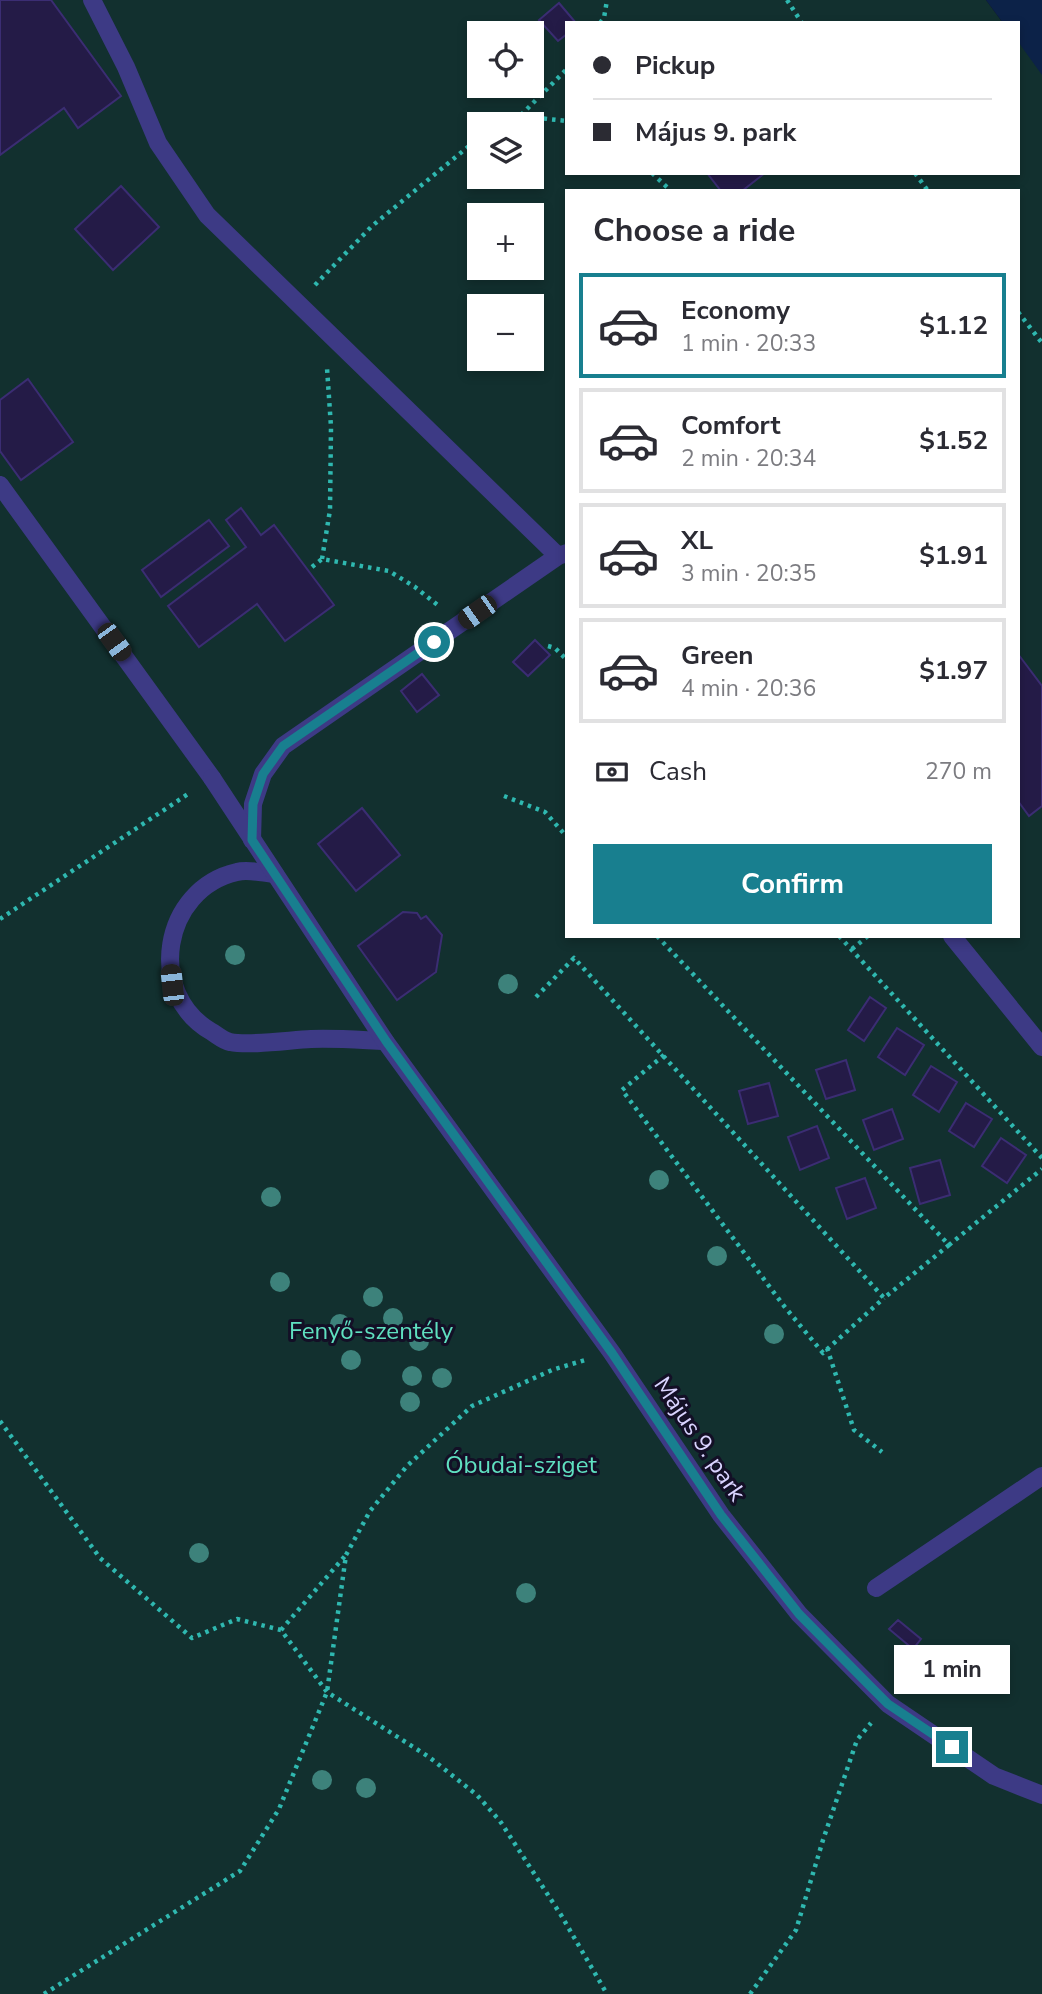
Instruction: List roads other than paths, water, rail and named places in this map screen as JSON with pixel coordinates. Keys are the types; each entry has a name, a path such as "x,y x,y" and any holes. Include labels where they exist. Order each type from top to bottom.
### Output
{"street":[{"path":"92,0 126,66 158,143 207,215 562,554 283,746 263,774 253,804 252,840"},
{"path":"0,485 212,778 275,874"},
{"path":"275,874 239,871 209,884 188,902 175,926 170,959 172,985 183,1007 196,1023 229,1042 314,1039 386,1041"},
{"name":"Május 9. park","path":"275,874 386,1041 612,1353 721,1515 799,1614 888,1704 995,1776 1042,1795"},
{"path":"955,938 1042,1046"},
{"path":"876,1588 1042,1476"}],"water":[{"path":"986,0 1042,0 1042,75 1020,44 1020,21 1002,21"}],"park label":[{"name":"Fenyő-szentély","path":"371,1331"},
{"name":"Óbudai-sziget","path":"521,1465"}]}
